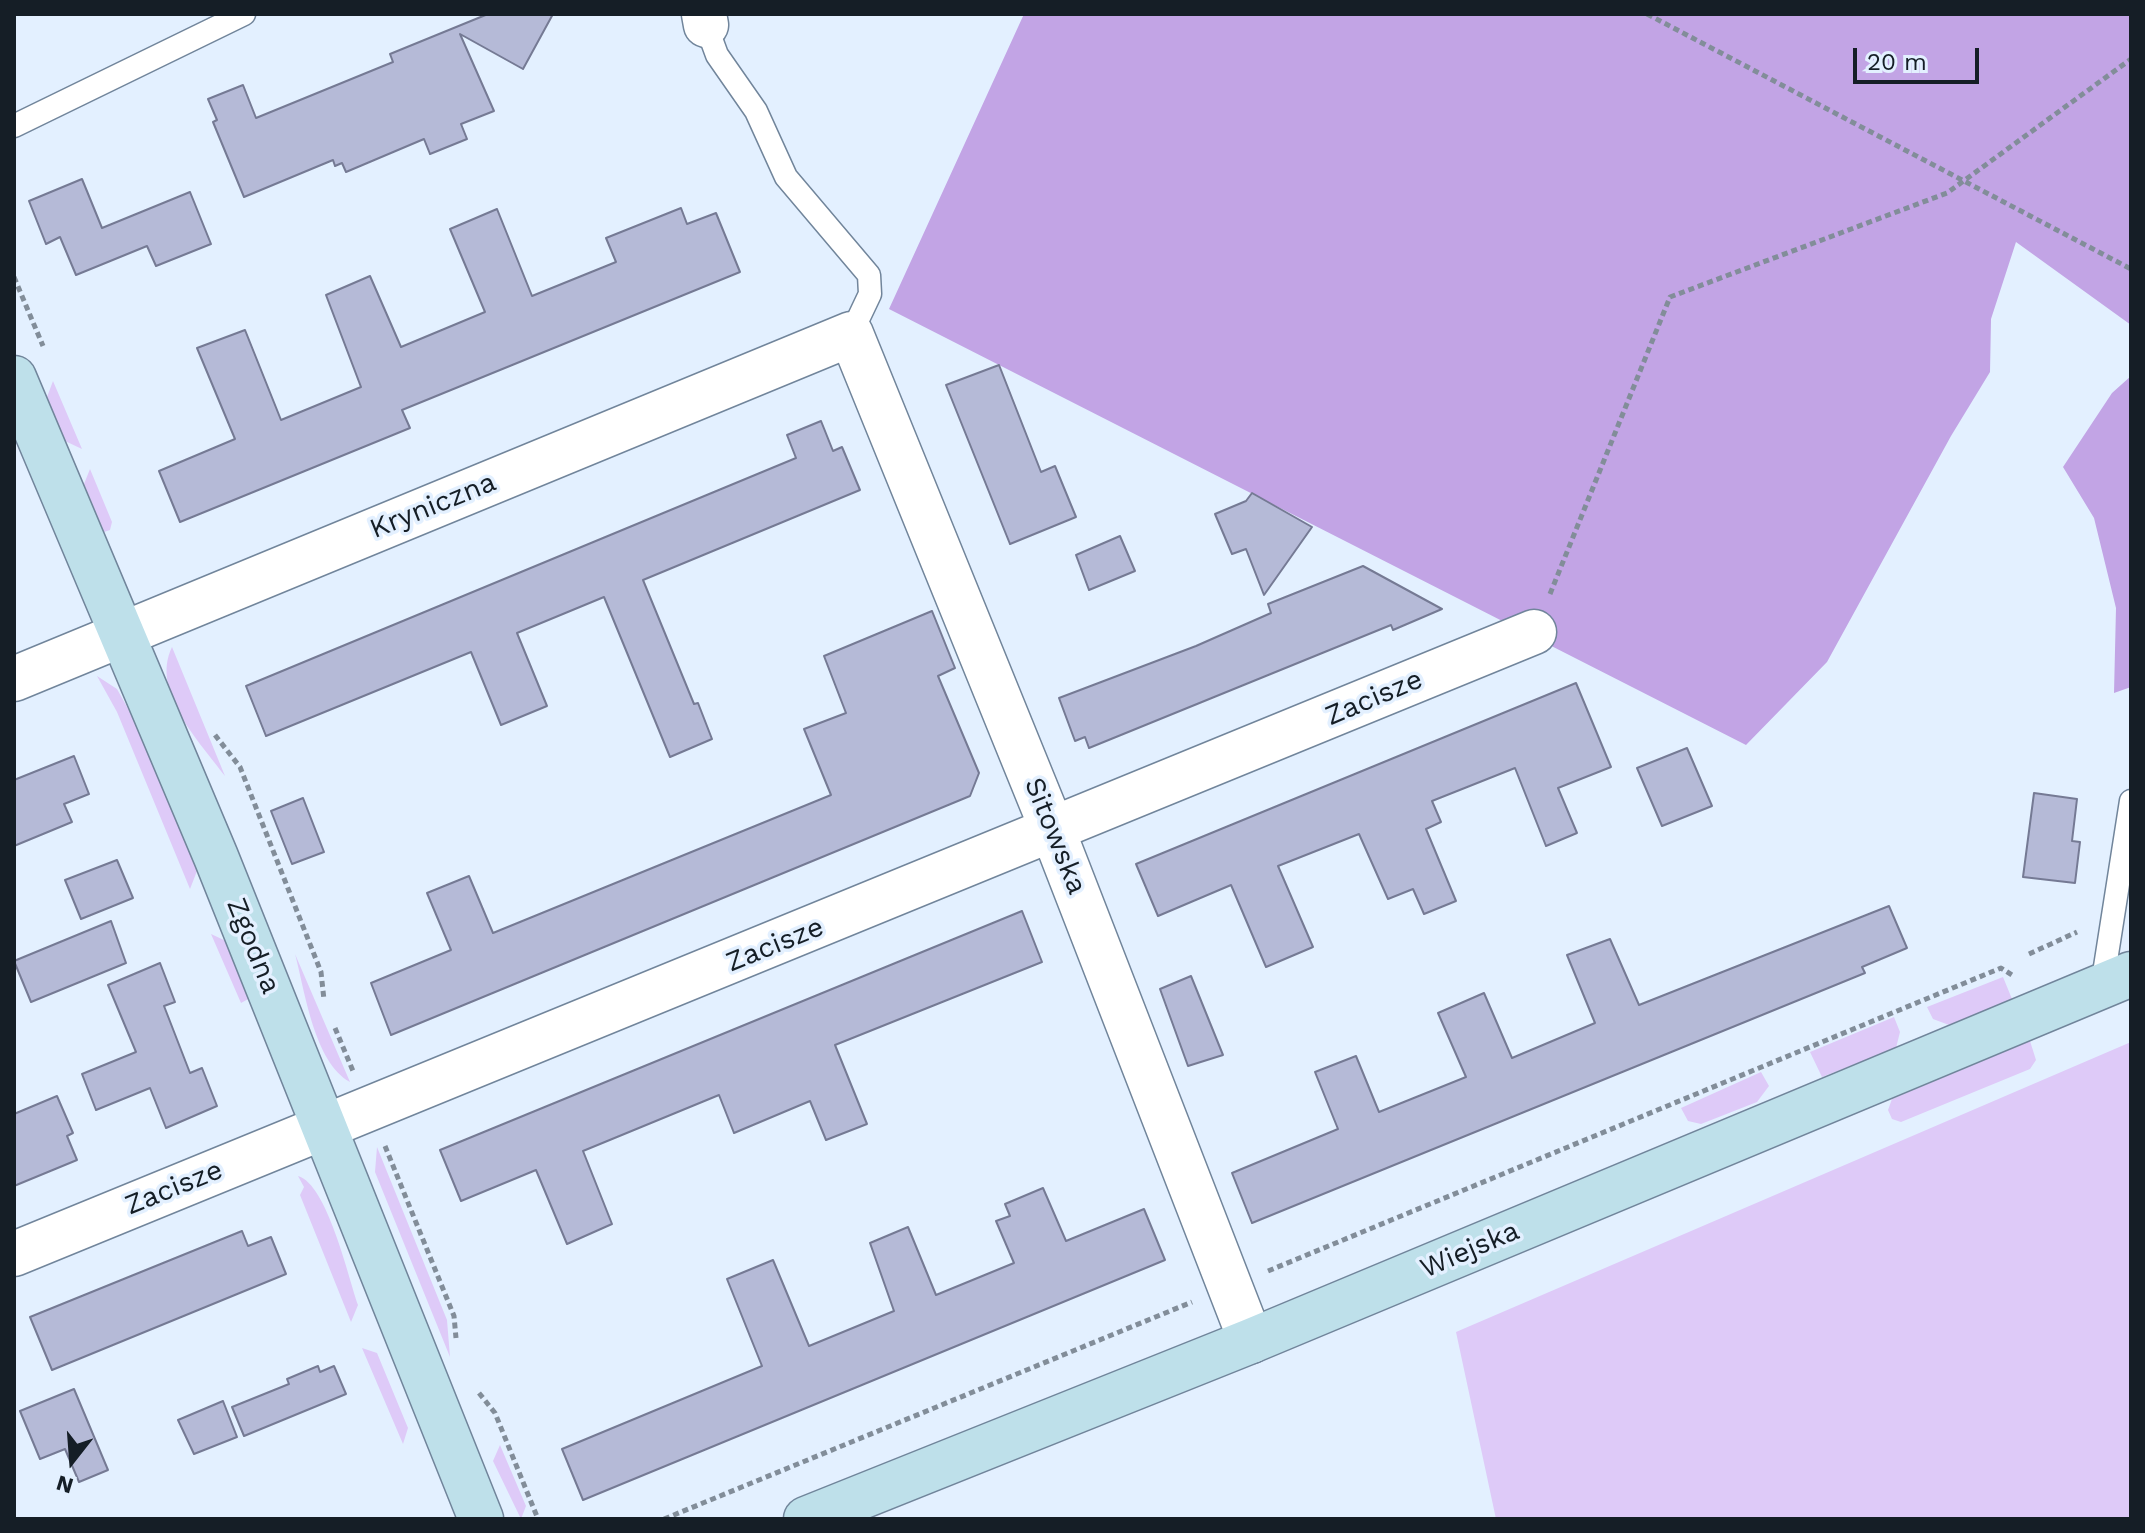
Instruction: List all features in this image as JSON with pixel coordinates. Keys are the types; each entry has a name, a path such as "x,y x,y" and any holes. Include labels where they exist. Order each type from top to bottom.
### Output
{"street":[{"name":"Kryniczna","path":"14,679 851,334"},
{"name":"Sitowska","path":"851,334 1053,831 1251,1341"},
{"name":"Zgodna","path":"14,378 327,1128 481,1519"},
{"name":"Zacisze","path":"14,1254 1534,632"},
{"name":"Wiejska","path":"806,1519 1251,1341 2116,980"}],"lane":[{"path":"14,126 244,14"},
{"path":"705,20 717,55 756,111 786,177 869,275 870,294 851,334"},
{"path":"2116,980 2131,801"}],"path":[{"path":"1647,14 2131,269"},
{"path":"1534,632 1670,297 1947,193 2131,59"},
{"path":"664,1519 2001,968 2014,976 2031,1016"}],"shaded area":[{"path":"1024,14 2131,14 2131,325 2016,242 1991,319 1990,372 1951,436 1827,662 1746,745 889,309"},
{"path":"2131,376 2131,687 2114,693 2116,608 2094,518 2063,467 2112,393"},
{"path":"53,381 82,449 65,441 47,397"},
{"path":"90,469 112,522 110,530 104,532 84,484"},
{"path":"172,647 225,776 191,732 173,699 167,681 167,664"},
{"path":"97,676 117,689 131,714 197,871 190,889 117,712"},
{"path":"211,934 226,941 250,998 241,1003"},
{"path":"295,954 350,1082 338,1072 319,1042"},
{"path":"2003,977 2012,999 1949,1025 1933,1019 1927,1007"},
{"path":"1894,1017 1900,1032 1896,1048 1822,1077 1810,1052"},
{"path":"2030,1041 2036,1060 2030,1069 1901,1122 1892,1119 1888,1110 1892,1099"},
{"path":"2131,1042 2131,1519 1496,1519 1456,1332"},
{"path":"1761,1072 1769,1086 1757,1102 1701,1124 1688,1121 1681,1108"},
{"path":"377,1147 447,1320 450,1357 375,1172"},
{"path":"298,1176 318,1195 335,1233 358,1305 351,1322 300,1195 304,1187"},
{"path":"362,1348 377,1353 408,1428 403,1444"},
{"path":"500,1445 526,1506 521,1519 493,1461"}],"building":[{"path":"488,14 553,14 523,69 460,34 494,111 461,124 467,139 430,154 424,139 346,172 342,163 335,166 333,160 244,197 213,122 217,120 208,99 243,85 256,118 393,62 390,54"},
{"path":"82,179 102,228 190,192 211,244 156,266 147,246 76,275 60,237 46,244 29,201"},
{"path":"681,208 687,224 716,213 740,272 402,410 410,428 180,522 159,471 235,439 197,348 245,330 281,420 361,387 326,295 370,276 401,347 485,312 450,229 497,209 532,296 616,262 606,238"},
{"path":"999,365 1041,472 1055,466 1076,517 1010,544 946,385"},
{"path":"821,421 833,451 842,447 860,490 643,580 694,704 698,703 712,739 670,757 604,597 517,633 547,706 501,725 471,652 266,736 246,686 796,458 787,435"},
{"path":"1252,493 1312,527 1264,595 1246,549 1232,554 1215,514 1246,501"},
{"path":"1120,536 1135,571 1089,590 1076,555"},
{"path":"1363,566 1442,609 1393,630 1391,625 1089,748 1085,737 1075,741 1059,698 1196,646 1271,613 1268,604"},
{"path":"932,611 955,668 938,676 979,773 970,796 391,1035 371,983 451,950 427,893 469,876 493,933 831,795 804,729 846,713 824,656"},
{"path":"1576,683 1611,767 1558,788 1577,833 1546,846 1515,768 1432,801 1441,822 1426,829 1456,901 1424,914 1413,889 1388,899 1359,834 1278,866 1313,947 1266,967 1231,885 1158,916 1136,864"},
{"path":"1687,748 1712,806 1662,826 1637,768"},
{"path":"74,756 89,794 64,804 72,822 14,846 14,780"},
{"path":"2034,793 2077,799 2072,841 2080,842 2075,883 2023,877"},
{"path":"303,798 324,852 292,864 271,811"},
{"path":"117,860 133,898 81,919 65,880"},
{"path":"1889,906 1907,948 1862,967 1865,973 1252,1223 1232,1173 1338,1129 1315,1072 1356,1056 1379,1112 1466,1077 1438,1013 1484,993 1512,1058 1595,1023 1567,955 1610,939 1639,1005"},
{"path":"1022,911 1042,962 835,1045 867,1124 826,1140 810,1101 734,1133 719,1095 583,1151 612,1224 567,1244 536,1170 461,1201 440,1150"},
{"path":"111,921 126,963 31,1002 14,961"},
{"path":"160,963 175,1002 164,1006 190,1073 202,1068 217,1106 166,1128 150,1088 96,1110 82,1074 136,1052 108,985"},
{"path":"1191,976 1223,1055 1188,1066 1160,989"},
{"path":"57,1096 73,1133 67,1136 77,1160 14,1186 14,1114"},
{"path":"1043,1188 1066,1241 1144,1209 1165,1260 583,1500 562,1449 762,1366 727,1279 773,1260 809,1346 894,1311 870,1243 908,1227 936,1295 1014,1263 996,1221 1010,1216 1005,1204"},
{"path":"242,1231 248,1246 271,1237 286,1274 52,1370 30,1317"},
{"path":"318,1366 320,1372 334,1366 346,1394 244,1436 232,1407 289,1384 287,1379"},
{"path":"74,1389 108,1470 79,1482 65,1449 40,1459 20,1411"},
{"path":"223,1401 237,1437 194,1454 178,1420"}]}
